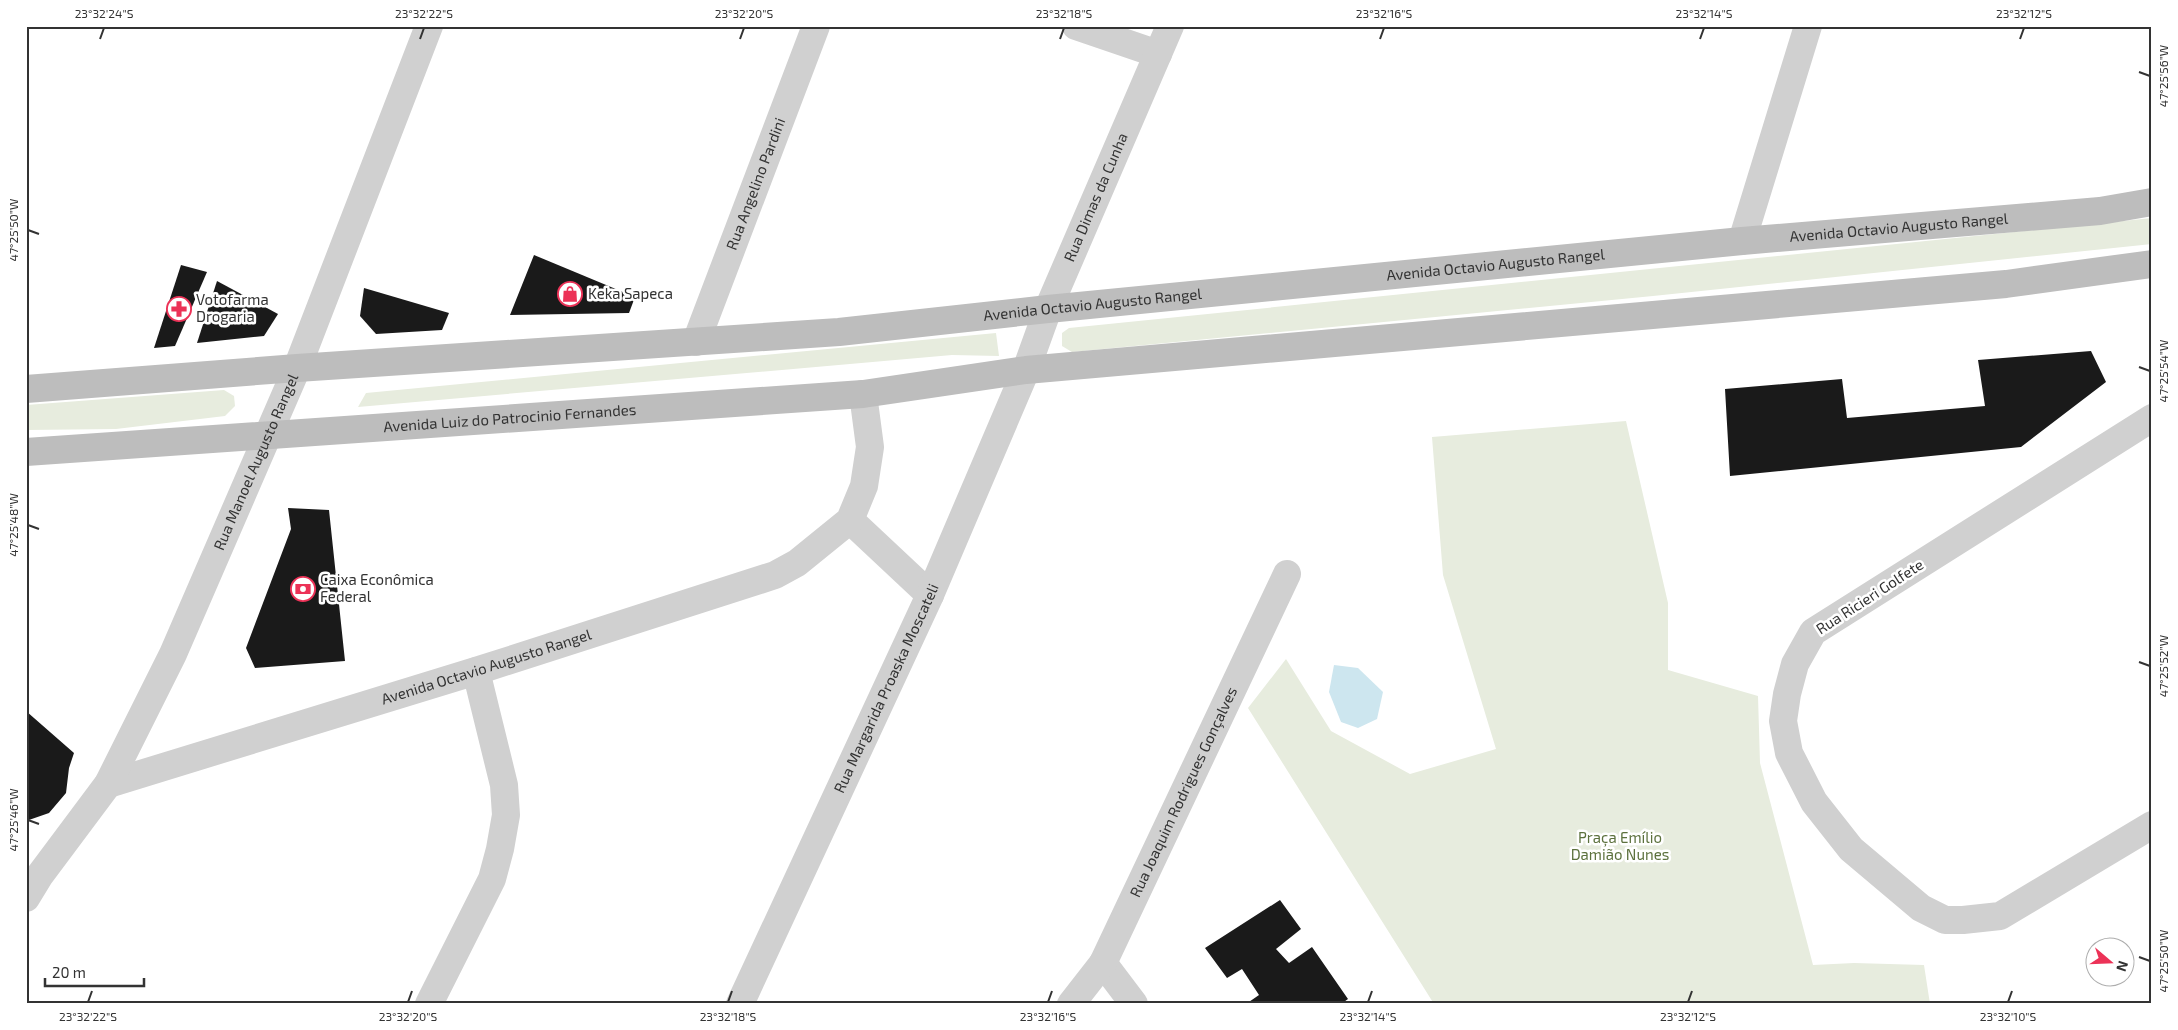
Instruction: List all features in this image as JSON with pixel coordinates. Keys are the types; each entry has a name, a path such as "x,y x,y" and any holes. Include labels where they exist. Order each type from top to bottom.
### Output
{"main road":[{"name":"Avenida Octavio Augusto Rangel","path":"696,342 839,332 1048,309 1742,241 2100,211 2152,202"},
{"path":"863,394 1026,370 2006,284 2152,264"},
{"path":"26,389 297,368 696,342"},
{"name":"Avenida Luiz do Patrocinio Fernandes","path":"26,452 863,394"}],"street":[{"name":"Rua Manoel Augusto Rangel","path":"31,879 108,784 173,654 297,368 429,26"},
{"name":"Rua Angelino Pardini","path":"696,342 816,26"},
{"path":"1076,26 1158,54"},
{"name":"Rua Dimas da Cunha","path":"1026,370 1048,309 1170,26"},
{"path":"1742,241 1808,26"},
{"name":"Rua Margarida Proaska Moscateli","path":"740,1004 930,594 1026,370"},
{"path":"863,394 870,447 864,486 850,520 930,594"},
{"name":"Rua Ricieri Golfete","path":"2152,418 1814,632 1795,664 1787,694 1783,720 1789,753 1814,802 1851,849 1921,908 1944,920 2000,916 2152,825"},
{"name":"Avenida Octavio Augusto Rangel","path":"108,784 476,671 775,575 797,562 850,520"},
{"name":"Rua Joaquim Rodrigues Gonçalves","path":"1071,1004 1103,963 1287,574"},
{"path":"429,1004 492,880 506,815 504,785 476,671"},
{"path":"1103,963 1134,1004"}],"green space":[{"path":"2152,218 2152,244 1653,296 1072,352 1062,346 1062,333 1069,328"},
{"path":"996,333 999,356 952,355 358,407 366,393"},
{"path":"224,390 234,396 235,406 225,416 116,429 26,430 26,405"},
{"name":"Praça Emílio Damião Nunes","path":"1626,421 1668,603 1668,670 1758,696 1760,763 1813,965 1854,963 1924,965 1930,1004 1434,1004 1248,708 1286,659 1331,731 1410,774 1496,749 1443,575 1432,437"}],"water":[{"path":"1334,665 1358,668 1383,692 1377,719 1358,728 1341,722 1329,692"}],"building":[{"path":"534,255 635,297 629,313 510,315"},
{"name":"Votofarma Drogaria","path":"181,265 207,272 175,346 154,348"},
{"path":"217,281 278,314 264,336 197,343"},
{"path":"364,288 449,313 442,330 376,334 360,316"},
{"path":"2091,351 2106,382 2021,447 1730,476 1725,389 1842,379 1847,418 1985,406 1978,360"},
{"name":"Caixa Econômica Federal","path":"288,508 329,510 345,661 255,668 246,648 291,529"},
{"path":"26,711 74,753 69,768 66,793 49,813 26,821"},
{"path":"1280,900 1301,929 1276,949 1289,963 1312,947 1348,999 1341,1004 1246,1004 1259,995 1242,969 1227,978 1205,948"}],"place":[{"name":"Keka Sapeca","path":"570,294"},
{"name":"Votofarma Drogaria","path":"179,309"},
{"name":"Caixa Econômica Federal","path":"303,589"}]}
